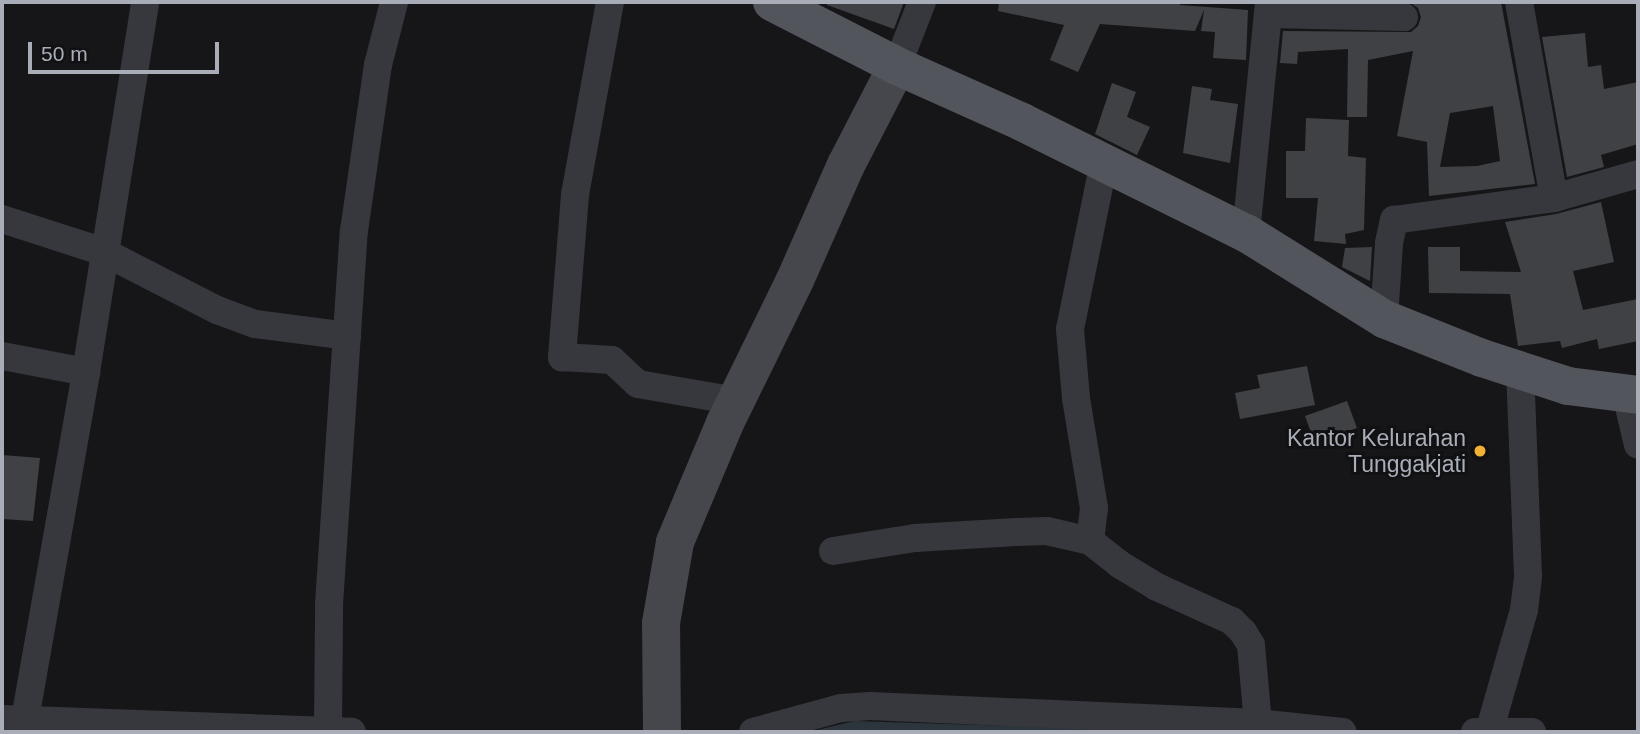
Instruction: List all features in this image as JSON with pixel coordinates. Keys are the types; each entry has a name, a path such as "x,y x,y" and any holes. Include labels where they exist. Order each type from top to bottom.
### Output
{"main road":[{"path":"772,2 897,66 1104,162 1246,233 1384,319 1568,386 1632,395"}],"street":[{"path":"145,2 86,372 13,719 340,731 329,604 354,231 378,65 394,2"},
{"path":"610,2 575,195 562,357 612,360 638,384 736,401"},
{"path":"662,732 661,624 674,542 736,401 846,165 897,66 922,2"},
{"path":"1518,2 1553,198"},
{"path":"1246,233 1268,8 1404,17"},
{"path":"1090,541 1094,508 1076,398 1070,330 1104,162"},
{"path":"1384,319 1389,243 1394,220 1553,198 1638,174"},
{"path":"2,219 104,252 217,310 255,324 347,336"},
{"path":"2,356 86,372"},
{"path":"1489,732 1524,610 1528,576 1520,370"},
{"path":"1632,395 1638,446"},
{"path":"833,551 915,538 1016,532 1047,531 1090,541 1119,564 1147,581 1232,621 1243,632 1251,645 1258,723"},
{"path":"753,732 841,708 870,706 1258,723 1343,732"},
{"path":"1475,732 1532,732"}],"shaded area":[{"path":"854,721 1190,732 809,732"}],"building":[{"path":"826,2 904,2 894,29 827,5"},
{"path":"999,2 1180,2 1180,5 1248,10 1246,60 1213,58 1215,32 1201,31 1204,10 1195,31 1100,24 1078,72 1050,60 1064,25 998,11"},
{"path":"1409,2 1501,2 1535,184 1429,196 1427,142 1397,136 1413,51 1368,60 1367,117 1347,117 1348,49 1298,52 1297,64 1280,63 1283,31 1411,32 1418,26 1421,17 1418,8","holes":["1493,106 1500,161 1477,166 1440,167 1450,113"]},
{"path":"1585,33 1588,67 1601,65 1604,89 1638,82 1638,144 1601,155 1604,167 1567,177 1542,37"},
{"path":"1112,83 1136,92 1127,117 1150,127 1137,155 1095,134"},
{"path":"1192,86 1212,89 1210,100 1238,104 1230,163 1183,153"},
{"path":"1306,118 1349,120 1348,156 1366,158 1364,230 1345,234 1346,244 1314,241 1318,198 1286,198 1286,151 1305,151"},
{"path":"1601,202 1614,262 1573,271 1583,310 1638,299 1638,341 1599,349 1597,339 1562,348 1560,341 1518,346 1510,294 1429,293 1428,247 1460,247 1460,271 1521,272 1505,222 1556,214"},
{"path":"1372,247 1370,281 1342,267 1345,248"},
{"path":"1307,366 1315,405 1240,419 1235,393 1260,388 1257,375"},
{"path":"1347,401 1357,428 1315,443 1305,416"},
{"path":"2,455 40,458 33,521 2,519"}],"place":[{"name":"Kantor Kelurahan Tunggakjati","path":"1480,451"}]}
